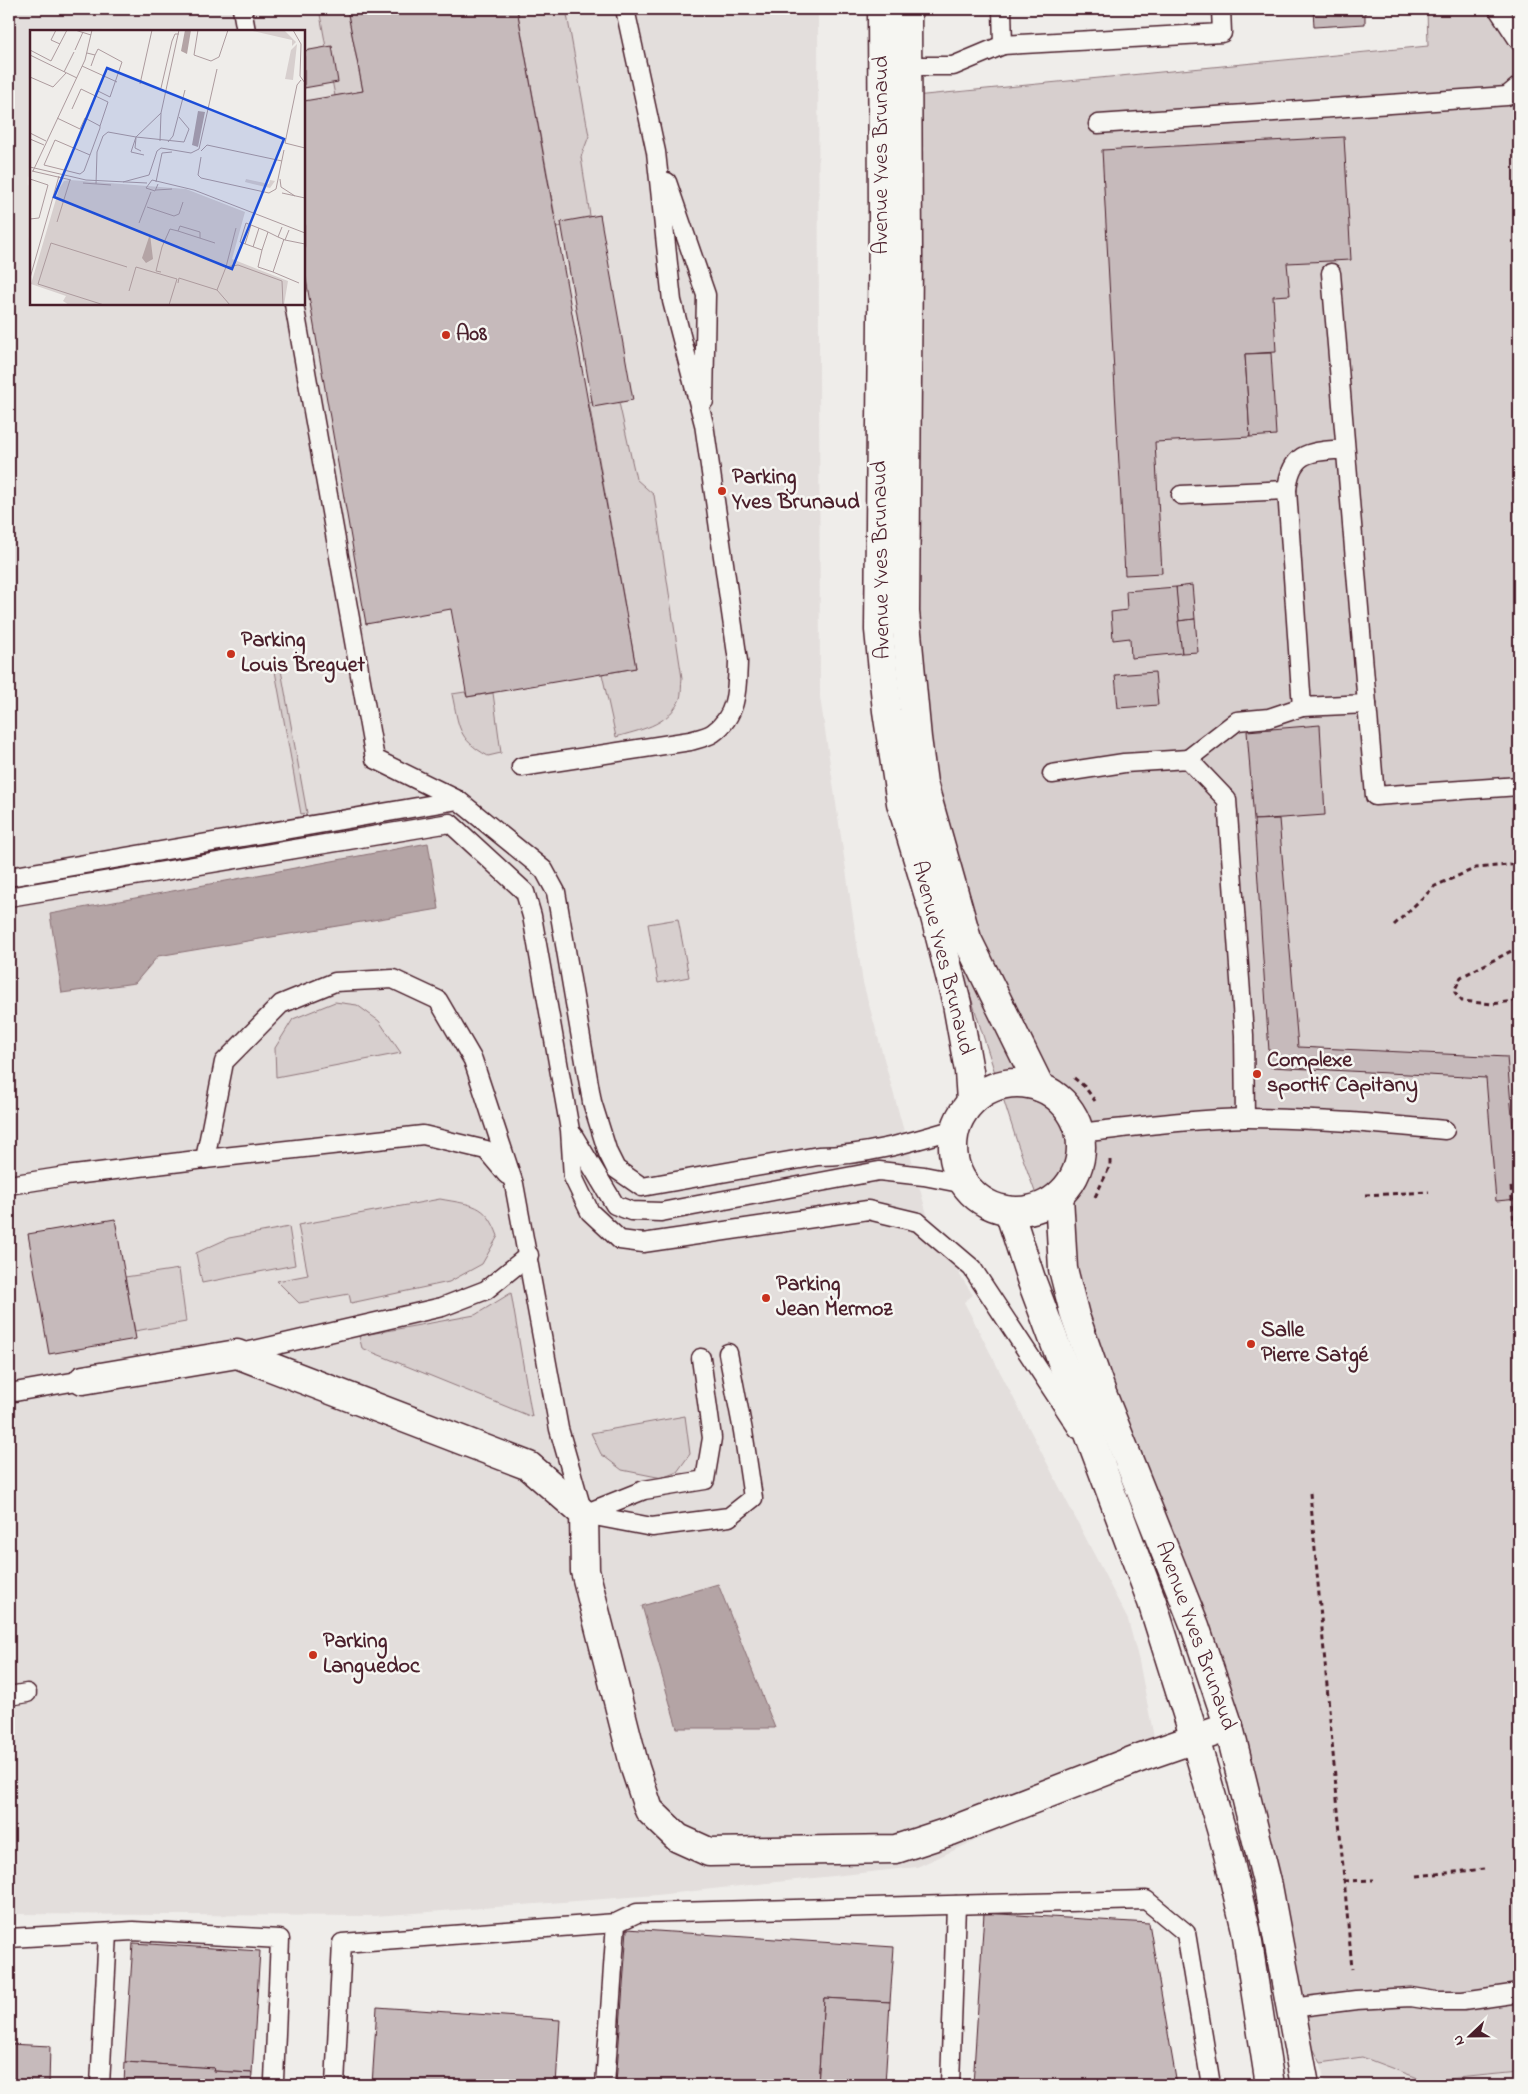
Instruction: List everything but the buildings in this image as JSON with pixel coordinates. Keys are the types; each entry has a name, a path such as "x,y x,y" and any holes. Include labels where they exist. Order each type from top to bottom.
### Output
{"street":[{"name":"Avenue Yves Brunaud","path":"882,9 883,226 879,630 887,712 901,803 934,913 957,1004 969,1071 971,1101"},
{"name":"Avenue Yves Brunaud","path":"907,9 908,269 905,612 918,747 923,783 967,939 1040,1087"},
{"path":"1023,1081 1040,1087 1058,1097 1072,1113 1080,1133 1082,1150 1079,1167 1071,1183 1059,1196 1044,1206 1026,1211 1008,1211 987,1205 970,1191 958,1173 952,1151 955,1129 961,1114 971,1101 983,1092 1007,1083 1023,1081"},
{"name":"Avenue Yves Brunaud","path":"1059,1196 1063,1269 1075,1316 1102,1396 1195,1626 1229,1727 1268,1886 1305,2085"},
{"name":"Avenue Yves Brunaud","path":"1008,1211 1031,1279 1152,1602 1195,1739 1226,1846 1246,1930 1270,2085"},
{"path":"84,1380 237,1354 529,1466 584,1514 585,1571 635,1768 649,1810 678,1838 709,1852 896,1849 951,1831 1142,1757 1229,1727"}],"lane":[{"path":"242,9 246,30"},
{"path":"521,767 690,741 712,733 731,715 736,688 738,661 704,424 672,302 656,152 626,9"},
{"path":"1002,9 1003,45"},
{"path":"908,66 953,66 1003,45 1222,33 1221,9"},
{"path":"1498,9 1519,41"},
{"path":"1098,124 1506,96 1519,86"},
{"path":"656,152 706,296 704,424"},
{"path":"1331,274 1375,796 1519,786"},
{"path":"294,305 375,759 458,800 544,870 556,892 592,1102 608,1153 616,1169 642,1187 818,1156 835,1156 914,1141 955,1129"},
{"path":"1302,707 1287,490 1288,474 1295,463 1305,455 1345,449"},
{"path":"1181,495 1287,490"},
{"path":"1052,774 1124,763 1188,759 1237,721 1269,718 1302,707 1367,704"},
{"path":"1188,759 1227,800 1244,1035 1245,1118"},
{"path":"9,877 458,800"},
{"path":"9,896 450,823 525,892 532,916 570,1130 573,1177 590,1212 620,1240 643,1243 868,1210 918,1222 972,1268 1099,1460"},
{"path":"205,1158 224,1062 281,1004 335,982 393,979 438,1000 473,1060 514,1184 529,1255 559,1429 584,1514"},
{"path":"1080,1133 1147,1125 1245,1118 1338,1120 1445,1130"},
{"path":"570,1130 615,1205 631,1211 662,1212 879,1171 911,1174 965,1184"},
{"path":"9,1185 205,1158 422,1136 486,1150 514,1184"},
{"path":"237,1354 442,1307 486,1290 529,1255"},
{"path":"584,1514 652,1527 729,1517 753,1498 743,1431 728,1353"},
{"path":"584,1514 644,1490 705,1480 712,1438 701,1358"},
{"path":"9,1393 84,1380"},
{"path":"9,1696 27,1693"},
{"path":"335,2085 342,1942 616,1923 637,1913 1146,1900 1186,1933 1211,2085"},
{"path":"950,2085 956,1904"},
{"path":"605,2085 616,1923"},
{"path":"9,1938 133,1931 280,1940 274,2080"},
{"path":"100,2085 108,1933"},
{"path":"1291,2008 1411,1996 1436,2001 1463,2001 1519,1993"}],"path":[{"path":"1394,925 1435,886 1476,868 1519,864"},
{"path":"1519,947 1461,977 1454,991 1462,1001 1492,1004 1519,1000"},
{"path":"1519,1185 1512,1186 1519,1288"},
{"path":"1365,1195 1428,1192"},
{"path":"1310,1493 1353,1978"},
{"path":"1417,1876 1484,1869"},
{"path":"1343,1881 1373,1880"}],"shaded area":[{"path":"9,9 818,9 820,697 863,983 936,1247 950,1260 973,1295 964,1302 1128,1620 1139,1661 1158,1758 917,1867 657,1895 375,1916 9,1914"},
{"path":"319,9 347,9 363,91 335,96"},
{"path":"517,9 566,9 589,136 581,157 591,222 557,227"},
{"name":"Complexe sportif Capitany","path":"1427,9 1519,9 1519,2072 1426,2081 1362,2057 1321,2063 1291,2008 1268,1886 1063,1269 1018,1145 944,910 899,711 890,601 894,98 1428,46"},
{"path":"618,398 636,479 654,495 682,678 680,699 667,716 652,726 616,737 602,674 636,668 589,403"},
{"path":"281,670 307,813 301,814 275,671"},
{"path":"465,692 467,697 493,693 501,753 488,756 470,744 461,731 452,694"},
{"path":"428,843 439,909 158,956 135,983 62,993 50,914"},
{"path":"678,919 689,977 658,983 648,924"},
{"path":"335,1002 357,1005 379,1021 401,1053 276,1077 275,1048 293,1019"},
{"path":"440,1199 477,1207 488,1217 498,1236 482,1264 449,1282 351,1303 349,1294 299,1303 277,1281 308,1275 298,1225"},
{"path":"289,1227 295,1265 202,1283 196,1253 229,1238"},
{"path":"179,1269 186,1322 135,1331 125,1277"},
{"path":"511,1293 532,1417 362,1348 359,1336 475,1315"},
{"path":"685,1416 690,1454 677,1472 662,1478 622,1470 601,1454 591,1433"},
{"path":"718,1584 775,1728 677,1728 642,1606"},
{"path":"1362,2057 1426,2081 1519,2072 1519,2085 1325,2085 1321,2063"}],"place":[{"name":"A08","path":"446,335"},
{"name":"Parking Yves Brunaud","path":"722,491"},
{"name":"Parking Louis Breguet","path":"231,654"},
{"name":"Complexe sportif Capitany","path":"1257,1074"},
{"name":"Parking Jean Mermoz","path":"766,1298"},
{"name":"Salle Pierre Satgé","path":"1251,1344"},
{"name":"Parking Languedoc","path":"313,1655"}]}
